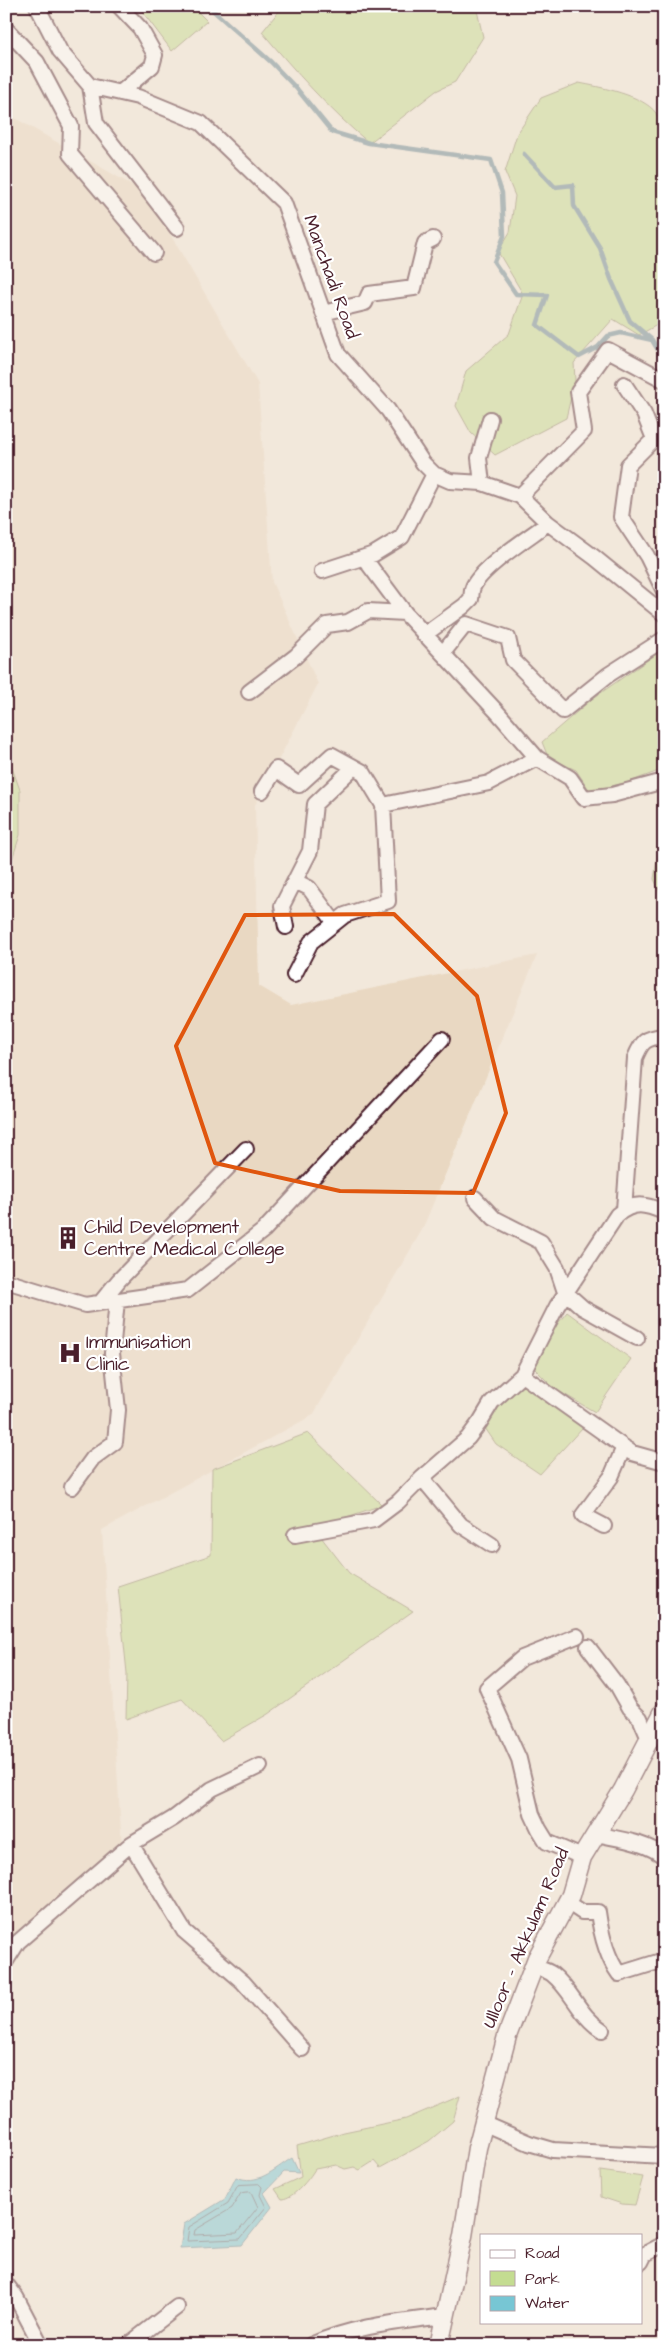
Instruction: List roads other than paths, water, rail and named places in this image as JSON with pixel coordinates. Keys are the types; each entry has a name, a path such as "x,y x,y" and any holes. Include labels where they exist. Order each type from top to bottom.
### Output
{"main road":[{"name":"Ulloor - Akkulam Road","path":"439,2345 444,2316 454,2285 483,2123 507,2036 533,1967 567,1902 582,1857 623,1790 664,1711"}],"street":[{"path":"37,6 60,52 90,86 96,122 177,228"},
{"path":"119,6 140,28 155,55 152,66 120,93"},
{"path":"6,29 37,62 71,126 70,154 154,253"},
{"name":"Manchadi Road","path":"90,86 138,97 201,123 284,203 338,354 388,410 423,463 434,474"},
{"path":"323,313 365,303 369,294 414,288 425,243 433,238"},
{"path":"520,496 584,431 578,392 608,350 664,380"},
{"path":"624,384 644,414 654,439 628,465 621,518 647,556 664,591"},
{"path":"482,483 479,458 490,419"},
{"path":"322,571 364,558 402,537 434,474 450,481 482,483 520,496 548,523 594,557 664,614"},
{"path":"424,635 471,599 472,588 481,576 500,559 548,523"},
{"path":"364,558 424,635 443,653 536,758 570,778 584,798 612,794 664,781"},
{"path":"249,692 296,656 327,625 348,622 368,611 405,612"},
{"path":"443,653 466,624 508,638 513,660 562,711 608,675 664,639"},
{"path":"262,790 276,769 299,785 332,755 363,772 383,805 388,901 345,915 311,942 294,975"},
{"path":"383,805 489,783 536,758"},
{"path":"286,926 282,906 310,851 315,804 354,767"},
{"path":"295,881 309,888 335,923"},
{"path":"624,1210 635,1058 640,1044 650,1037 664,1036"},
{"path":"6,1281 85,1305 188,1290 256,1236 442,1039"},
{"path":"101,1302 119,1280 246,1149"},
{"path":"475,1198 494,1218 541,1242 557,1268 565,1292 583,1308 636,1338"},
{"path":"294,1535 374,1520 398,1502 422,1478 468,1438 492,1402 522,1375 565,1292 614,1220 624,1210 638,1203 664,1212"},
{"path":"72,1487 93,1458 115,1442 118,1410 112,1353 117,1300"},
{"path":"522,1375 632,1453 664,1462"},
{"path":"604,1526 583,1514 611,1477 624,1447"},
{"path":"422,1478 462,1525 492,1545"},
{"path":"577,1636 522,1658 487,1688 519,1759 532,1814 539,1829 547,1842 582,1857"},
{"path":"588,1647 616,1685 630,1708 640,1718 649,1739"},
{"path":"6,1961 18,1942 131,1844 174,1818 202,1795 260,1766"},
{"path":"596,1834 657,1851 664,1857"},
{"path":"131,1844 184,1932 243,1982 302,2049"},
{"path":"567,1902 582,1912 598,1912 602,1935 612,1965 619,1974 664,1960"},
{"path":"533,1967 552,1974 576,2000 591,2024 602,2030"},
{"path":"483,2123 529,2143 554,2150 664,2156"},
{"path":"642,2260 645,2254 664,2244"},
{"path":"6,2284 16,2297 41,2345"},
{"path":"128,2345 177,2307"},
{"path":"311,2345 326,2338 382,2323 444,2316"}],"water":[{"path":"292,2158 299,2173 284,2172 264,2193 272,2207 242,2245 180,2248 184,2224 225,2199 236,2177 251,2180 258,2178 272,2172"}],"waterway":[{"path":"208,6 271,62 297,89 332,132 369,143 491,160 502,193 504,236 494,262 516,294 547,295 537,325 579,357 598,347 608,336 621,333 652,340 664,360"},
{"path":"524,154 555,187 573,185 574,206 600,248 611,279 630,321 651,339"}],"place":[{"name":"Child Development Centre Medical College","path":"68,1238"},
{"name":"Immunisation Clinic","path":"70,1353"}]}
